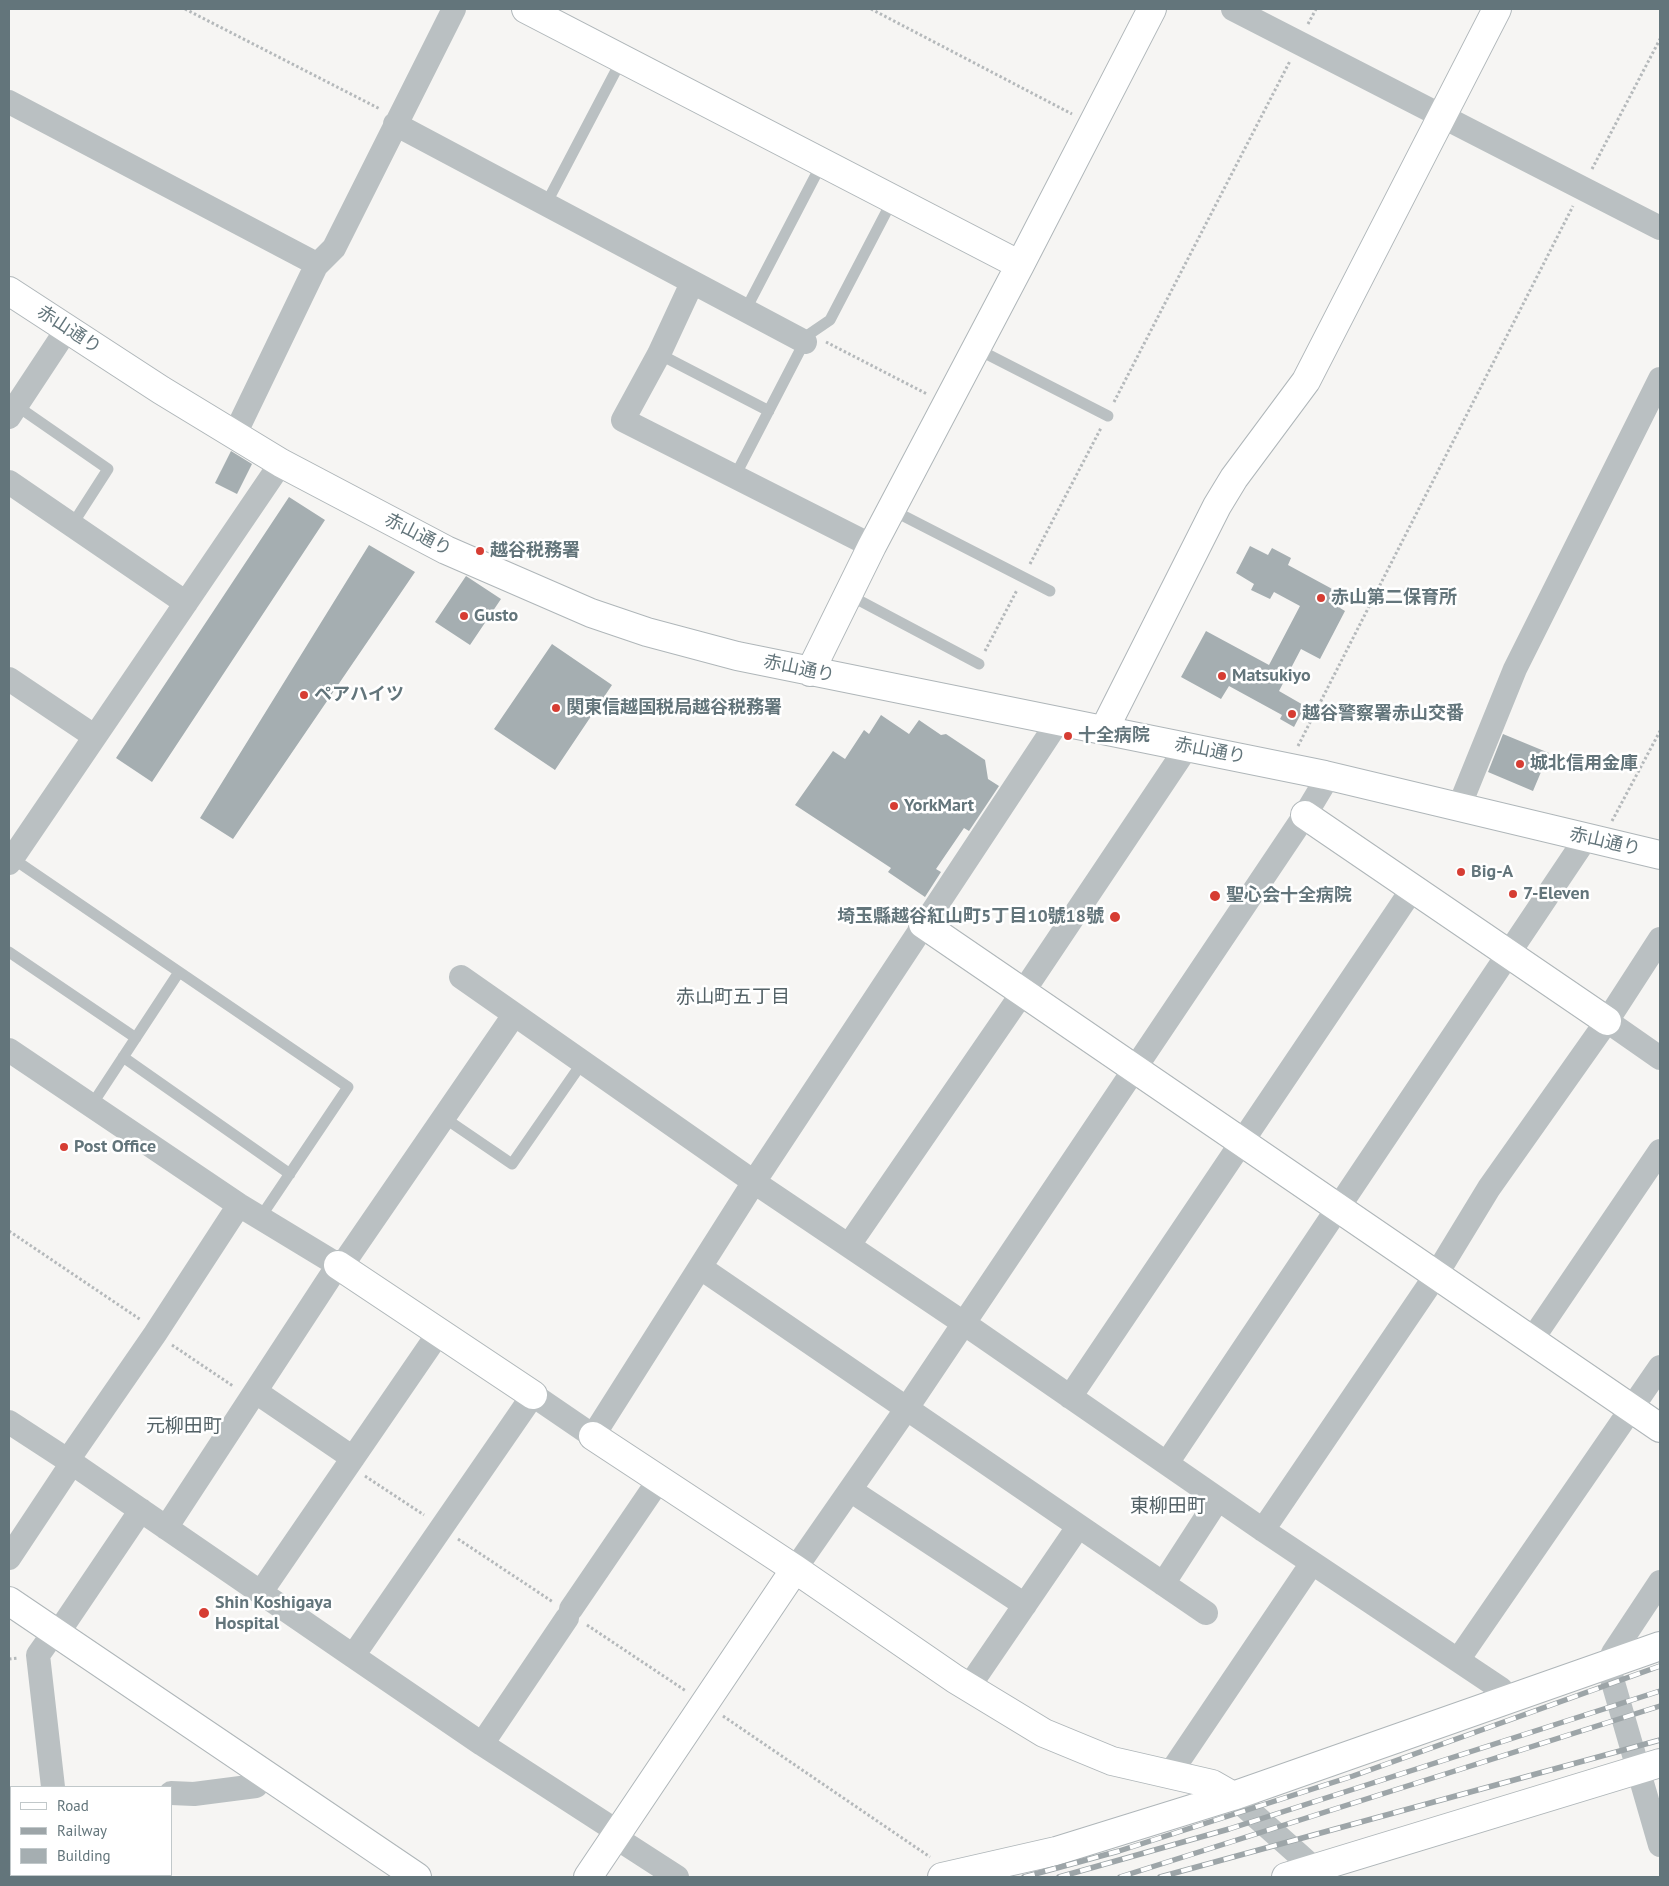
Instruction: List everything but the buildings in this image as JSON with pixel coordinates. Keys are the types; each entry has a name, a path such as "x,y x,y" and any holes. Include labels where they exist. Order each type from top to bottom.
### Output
{"street":[{"path":"235,434 316,266 334,248 454,9"},
{"path":"526,9 1020,265"},
{"path":"810,672 872,546 948,405 1152,9"},
{"path":"1233,9 1442,114 1660,228"},
{"path":"1104,730 1217,506 1234,478 1306,381 1497,9"},
{"path":"9,102 309,260 316,266"},
{"path":"397,121 692,283 745,311 807,338"},
{"path":"692,283 658,354 623,420 872,546"},
{"name":"赤山通り","path":"9,291 161,390 281,463 446,550 591,613 665,636 810,672 1059,720 1325,775 1660,855"},
{"path":"13,412 67,329"},
{"path":"1459,807 1515,669 1660,379"},
{"path":"11,861 281,463"},
{"path":"9,482 186,603"},
{"path":"9,679 94,736"},
{"path":"593,1436 754,1182 1059,720"},
{"path":"849,1245 1023,992 1187,747"},
{"path":"588,1877 617,1834 711,1708 795,1569 906,1408 962,1322 1305,815 1323,785 1325,775"},
{"path":"1305,815 1660,1058"},
{"path":"1167,1464 1339,1209 1507,954 1594,840"},
{"path":"1070,1397 1413,888"},
{"path":"923,924 1134,1069 1242,1140 1339,1209 1660,1428"},
{"path":"1263,1530 1436,1275 1489,1188 1607,1021 1660,939"},
{"path":"461,977 582,1064 962,1322 1218,1500 1501,1689 1503,1703"},
{"path":"166,1528 340,1266 514,1014"},
{"path":"9,1050 239,1205 340,1266 440,1331 593,1436 795,1569 968,1688 1044,1733 1112,1761 1212,1784 1233,1796 1320,1874"},
{"path":"1531,1341 1660,1151"},
{"path":"9,1558 70,1461 239,1205"},
{"path":"701,1268 1206,1613"},
{"path":"261,1592 440,1331"},
{"path":"1458,1660 1660,1367"},
{"path":"254,1395 350,1461"},
{"path":"354,1656 533,1395"},
{"path":"9,1422 70,1461 482,1744 617,1834 677,1877"},
{"path":"482,1744 660,1480"},
{"path":"850,1490 1024,1605"},
{"path":"1163,1584 1218,1500"},
{"path":"53,1786 38,1655 141,1510"},
{"path":"968,1688 1078,1527"},
{"path":"1169,1775 1312,1563"},
{"path":"1660,1582 1612,1653 1612,1664 1649,1766 1660,1845"},
{"path":"9,1601 266,1773 417,1877"},
{"path":"949,1876 1056,1851 1233,1796 1503,1703 1660,1646"},
{"path":"1286,1877 1320,1874 1649,1766"},
{"path":"172,1793 194,1794 256,1786 266,1773"}],"lane":[{"path":"546,204 622,60"},
{"path":"745,311 822,163"},
{"path":"735,476 807,338 830,320 893,199"},
{"path":"977,349 1108,416"},
{"path":"658,354 769,411"},
{"path":"13,412 108,469 72,525"},
{"path":"892,510 1050,591"},
{"path":"849,594 979,664"},
{"path":"11,861 348,1087 260,1218"},
{"path":"9,952 136,1038"},
{"path":"91,1106 179,972"},
{"path":"123,1057 290,1174"},
{"path":"443,1118 512,1164 582,1064"}],"path":[{"path":"185,9 397,121"},
{"path":"871,9 1076,117"},
{"path":"979,664 1316,9"},
{"path":"1296,752 1299,742 1660,39"},
{"path":"807,338 948,405"},
{"path":"1594,840 1660,731"},
{"path":"9,1231 156,1332 254,1395"},
{"path":"350,1461 442,1528 711,1708 949,1876"}],"railway":[{"path":"1024,1877 1119,1851 1353,1776 1660,1666"},
{"path":"1059,1877 1229,1829 1660,1691"},
{"path":"1120,1877 1660,1706"},
{"path":"1160,1877 1660,1740"}],"place":[{"name":"越谷税務署","path":"480,551"},
{"name":"赤山第二保育所","path":"1321,598"},
{"name":"Gusto","path":"464,616"},
{"name":"Matsukiyo","path":"1222,676"},
{"name":"ペアハイツ","path":"304,695"},
{"name":"関東信越国税局越谷税務署","path":"556,708"},
{"name":"越谷警察署赤山交番","path":"1292,714"},
{"name":"十全病院","path":"1068,736"},
{"name":"城北信用金庫","path":"1520,764"},
{"name":"YorkMart","path":"894,806"},
{"name":"Big-A","path":"1461,872"},
{"name":"7-Eleven","path":"1513,894"},
{"name":"聖心会十全病院","path":"1215,896"},
{"name":"埼玉縣越谷紅山町5丁目10號18號","path":"1115,917"},
{"name":"Post Office","path":"64,1147"},
{"name":"Shin Koshigaya Hospital","path":"204,1613"}],"district":[{"name":"赤山町五丁目","path":"733,998"},
{"name":"元柳田町","path":"184,1427"},
{"name":"東柳田町","path":"1168,1507"}]}
